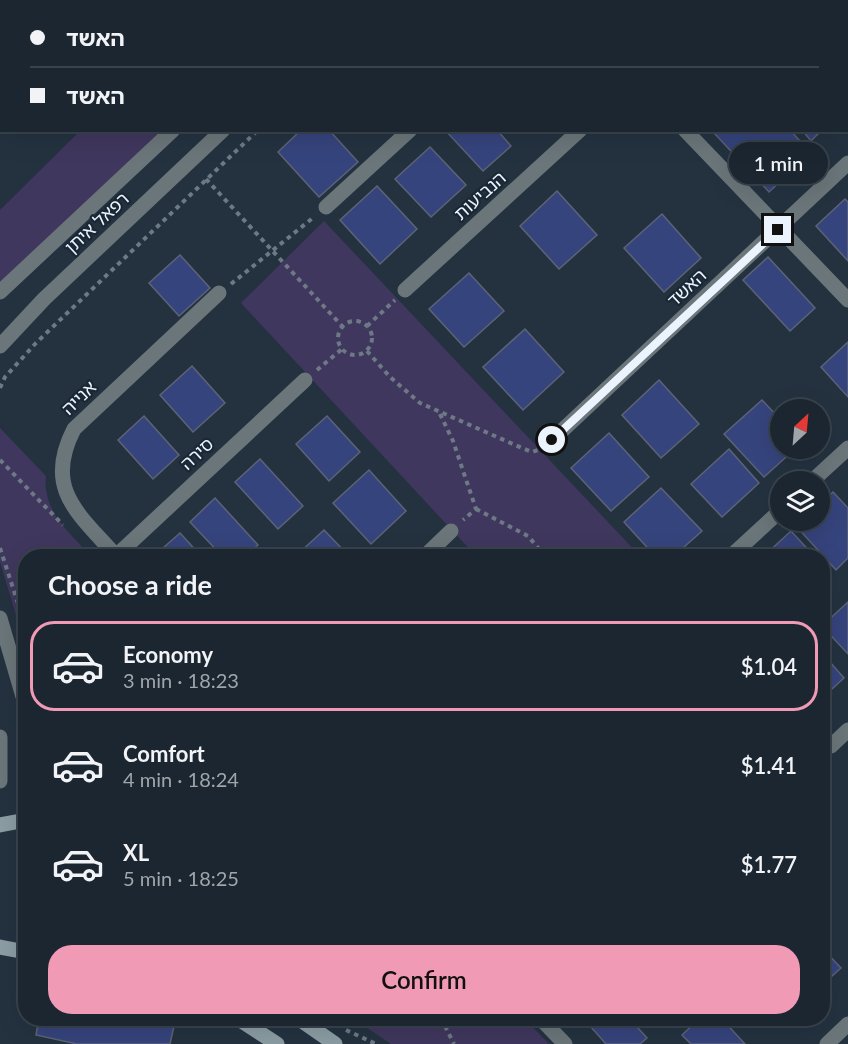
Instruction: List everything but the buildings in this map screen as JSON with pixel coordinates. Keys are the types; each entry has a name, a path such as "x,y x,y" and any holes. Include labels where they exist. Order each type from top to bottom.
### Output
{"main road":[{"path":"0,825 18,822"},
{"path":"2,949 18,951"},
{"path":"250,1026 278,1044"},
{"path":"309,1026 335,1044"}],"street":[{"name":"רפאל איתן","path":"0,292 171,132"},
{"name":"רפאל איתן","path":"0,346 44,298 221,132"},
{"path":"326,207 408,132"},
{"name":"הנביעות","path":"405,290 578,132"},
{"path":"688,132 778,230 848,300"},
{"name":"האשד","path":"552,440 848,163"},
{"name":"אנייה","path":"110,549 69,503 61,474 64,448 74,429 219,293"},
{"name":"סירה","path":"124,549 305,380"},
{"path":"823,471 848,447"},
{"path":"739,549 770,520"},
{"path":"433,549 452,531"},
{"path":"0,618 18,680"},
{"path":"831,746 848,730"},
{"path":"0,737 0,781"},
{"path":"827,1044 848,1024"},
{"path":"548,1026 565,1044"}],"path":[{"path":"0,388 5,377 36,343 256,132"},
{"path":"206,179 343,327"},
{"path":"219,293 326,207"},
{"path":"367,326 405,290"},
{"path":"355,321 367,326 373,338 367,351 354,356 342,349 338,340 343,327 355,321"},
{"path":"305,380 342,349"},
{"path":"367,351 406,392 440,413 532,452 545,447 552,440"},
{"path":"440,413 453,441 476,509 528,536 539,549"},
{"path":"0,460 71,533"},
{"path":"452,531 476,509"},
{"path":"0,548 18,603"},
{"path":"445,1026 454,1044"},
{"path":"341,1028 376,1044"}],"shaded area":[{"path":"79,132 162,132 0,283 0,210"},
{"path":"324,221 633,549 469,549 241,303"},
{"path":"0,428 46,476 48,500 53,510 66,529 85,549 18,549 18,622 0,562"},
{"path":"364,1026 532,1026 549,1044 391,1044"}],"route":[{"path":"552,440 778,230"}]}
